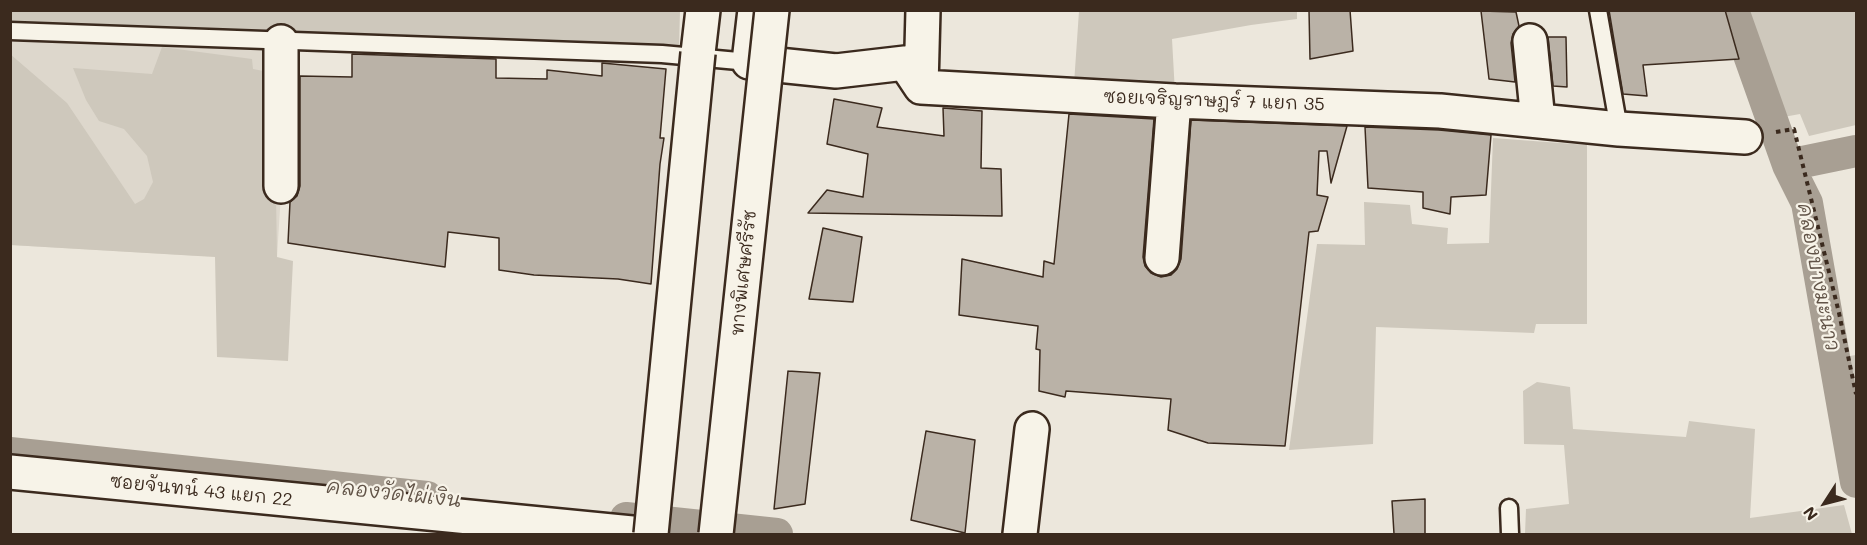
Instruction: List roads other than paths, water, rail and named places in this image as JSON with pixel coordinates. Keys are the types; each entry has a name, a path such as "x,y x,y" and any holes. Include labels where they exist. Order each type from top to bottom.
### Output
{"main road":[{"path":"651,534 703,10"},
{"path":"755,10 748,62 836,71 904,63 921,87"},
{"name":"ทางพิเศษศรีรัช","path":"716,534 772,10"},
{"path":"921,87 923,10"},
{"path":"1530,41 1538,121"},
{"path":"281,42 281,186"},
{"name":"ซอยเจริญราษฎร์ 7 แยก 35","path":"921,87 1440,111 1619,129 1745,137"},
{"path":"1162,258 1174,100"},
{"path":"1020,534 1032,429"},
{"name":"ซอยจันทน์ 43 แยก 22","path":"10,472 642,534"}],"lane":[{"path":"1598,10 1619,129"},
{"path":"10,31 662,54 748,62"},
{"path":"1509,508 1510,534"}],"waterway":[{"name":"คลองบางมะนาว","path":"1733,10 1788,165 1807,203 1856,482"},
{"path":"1788,165 1856,151"},
{"name":"คลองวัดไผ่เงิน","path":"10,453 427,497"},
{"name":"คลองวัดไผ่เงิน","path":"626,518 777,534"}]}
